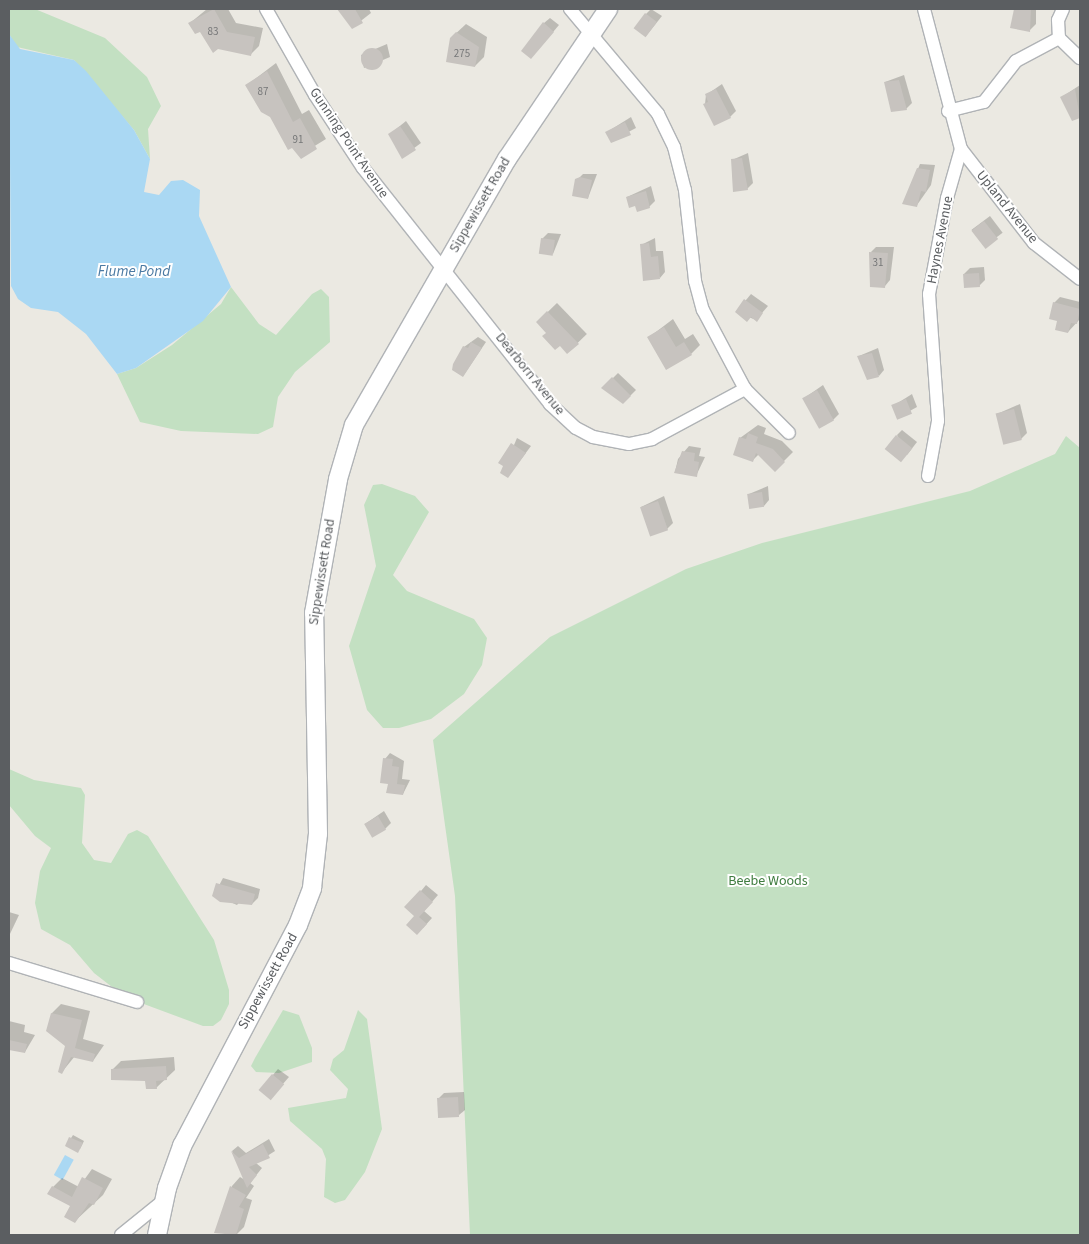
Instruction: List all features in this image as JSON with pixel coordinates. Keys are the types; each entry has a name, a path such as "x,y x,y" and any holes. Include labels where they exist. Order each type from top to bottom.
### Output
{"main road":[{"name":"Sippewissett Road","path":"158,1235 164,1200 189,1132 298,925 312,888 318,834 313,629 338,478 366,400 543,100 608,9"}],"street":[{"name":"Gunning Point Avenue","path":"266,9 342,138 442,270"},
{"path":"570,9 658,114 674,147 685,190 695,281 723,353 745,389 789,433"},
{"path":"924,9 948,111 961,149"},
{"path":"1063,9 1058,20 1059,38 1080,58"},
{"path":"948,111 984,102 1016,61 1059,38"},
{"name":"Upland Avenue","path":"961,149 1034,243 1080,279"},
{"name":"Haynes Avenue","path":"928,476 938,422 929,294 947,198 961,149"},
{"name":"Dearborn Avenue","path":"442,270 516,356 550,404 593,437 629,444 652,439 745,389"},
{"path":"9,963 137,1002"},
{"path":"121,1235 164,1200"}],"green space":[{"path":"9,9 35,9 105,38 147,77 161,106 148,129 150,159 134,130 74,60 17,47 9,34"},
{"path":"231,287 259,324 276,335 312,294 321,289 329,297 330,342 295,372 278,397 273,427 258,434 181,431 140,422 117,374 136,368 172,345 221,304"},
{"name":"Beebe Woods","path":"1066,436 1080,448 1080,1235 470,1235 455,896 433,740 550,637 686,569 762,543 970,491 1055,454"},
{"path":"382,484 415,496 429,512 393,575 407,591 474,619 487,638 482,665 464,694 431,719 399,728 383,728 367,710 349,646 376,566 364,505 373,485"},
{"path":"9,769 34,780 81,788 85,795 82,843 94,860 111,863 128,834 137,830 148,836 214,940 229,990 229,1004 221,1020 213,1026 203,1026 125,997 94,973 70,945 41,929 35,903 40,871 51,848 35,836 9,805"},
{"path":"283,1010 299,1015 312,1048 312,1062 279,1073 256,1072 251,1066"},
{"path":"358,1010 367,1019 382,1129 365,1172 345,1200 335,1203 324,1197 326,1159 322,1149 290,1121 288,1108 346,1098 348,1089 330,1070 333,1059 344,1050"}],"water":[{"name":"Flume Pond","path":"9,34 20,49 74,60 86,71 134,130 150,159 144,192 159,195 171,181 183,180 200,190 199,216 231,287 203,321 136,368 117,374 86,334 58,312 31,308 18,299 11,286"},
{"path":"65,1155 74,1160 63,1180 54,1175"}],"building":[{"path":"214,9 227,32 255,37 251,56 218,49 213,53 200,32 195,34 188,23"},
{"path":"337,9 355,9 363,23 352,29"},
{"path":"1014,9 1031,9 1030,32 1010,28"},
{"path":"645,13 657,22 646,37 634,28"},
{"path":"543,22 554,32 531,59 521,51"},
{"path":"456,32 479,47 475,67 446,62 450,38"},
{"path":"372,48 380,51 383,59 380,67 372,70 364,67 361,59 364,51"},
{"path":"267,71 293,122 300,118 317,149 301,159 292,148 288,150 270,117 261,112 245,85"},
{"path":"899,80 907,110 891,112 884,82"},
{"path":"716,89 731,118 714,126 703,104 708,102 705,94"},
{"path":"1075,89 1080,118 1072,121 1060,97"},
{"path":"625,122 631,135 611,143 605,132"},
{"path":"400,126 416,150 402,159 388,134"},
{"path":"742,158 748,190 733,192 731,159"},
{"path":"917,168 930,170 926,192 921,191 917,207 902,204"},
{"path":"580,177 592,180 588,199 572,196 575,179"},
{"path":"646,191 650,208 637,212 635,206 629,208 626,197"},
{"path":"984,221 998,239 986,249 971,231"},
{"path":"541,238 555,240 553,256 539,254"},
{"path":"649,243 651,257 658,256 660,279 643,281 640,244"},
{"path":"869,252 888,253 885,288 870,287"},
{"path":"979,273 980,287 964,288 963,274"},
{"path":"744,299 763,313 757,322 751,317 747,322 735,312"},
{"path":"1053,302 1080,309 1077,324 1071,323 1068,333 1055,330 1057,321 1049,319"},
{"path":"547,311 579,344 567,354 560,346 555,350 542,336 546,333 536,322"},
{"path":"664,327 676,347 684,342 692,355 666,370 647,337"},
{"path":"471,342 482,348 463,377 452,370 453,364 463,346 468,348"},
{"path":"872,353 879,377 867,380 857,356"},
{"path":"612,377 631,396 623,404 601,388"},
{"path":"817,390 834,421 819,429 802,398"},
{"path":"906,399 912,414 897,420 891,405"},
{"path":"1014,409 1022,440 1003,445 996,414"},
{"path":"748,433 758,437 756,443 773,449 785,462 775,472 756,453 753,462 733,455 739,437 746,439"},
{"path":"896,435 912,448 901,462 885,449"},
{"path":"511,443 526,453 508,478 500,473 503,466 498,463"},
{"path":"682,451 695,453 694,461 699,462 697,477 674,473"},
{"path":"762,492 764,507 749,509 747,494"},
{"path":"658,501 668,530 650,536 640,507"},
{"path":"383,758 393,759 392,766 399,767 397,784 405,785 403,795 386,793 388,784 380,783"},
{"path":"378,816 386,830 372,838 364,824"},
{"path":"216,883 255,894 252,905 220,902 212,896"},
{"path":"420,890 433,902 419,917 427,924 417,935 406,925 414,916 404,907"},
{"path":"51,1013 82,1020 75,1048 95,1054 93,1062 71,1057 62,1074 58,1072 65,1046 46,1031"},
{"path":"9,1040 27,1044 25,1053 9,1050"},
{"path":"166,1066 167,1080 156,1081 157,1089 146,1089 145,1081 111,1080 111,1069"},
{"path":"272,1074 284,1084 271,1100 259,1090"},
{"path":"458,1097 459,1117 438,1118 437,1098"},
{"path":"69,1137 83,1143 78,1153 65,1146"},
{"path":"263,1144 270,1158 249,1167 257,1175 247,1188 231,1151 239,1158"},
{"path":"82,1177 103,1188 94,1205 89,1203 75,1223 64,1217 70,1206 47,1194 52,1186 72,1197"},
{"path":"230,1186 246,1195 239,1207 244,1209 236,1235 214,1233"}]}
